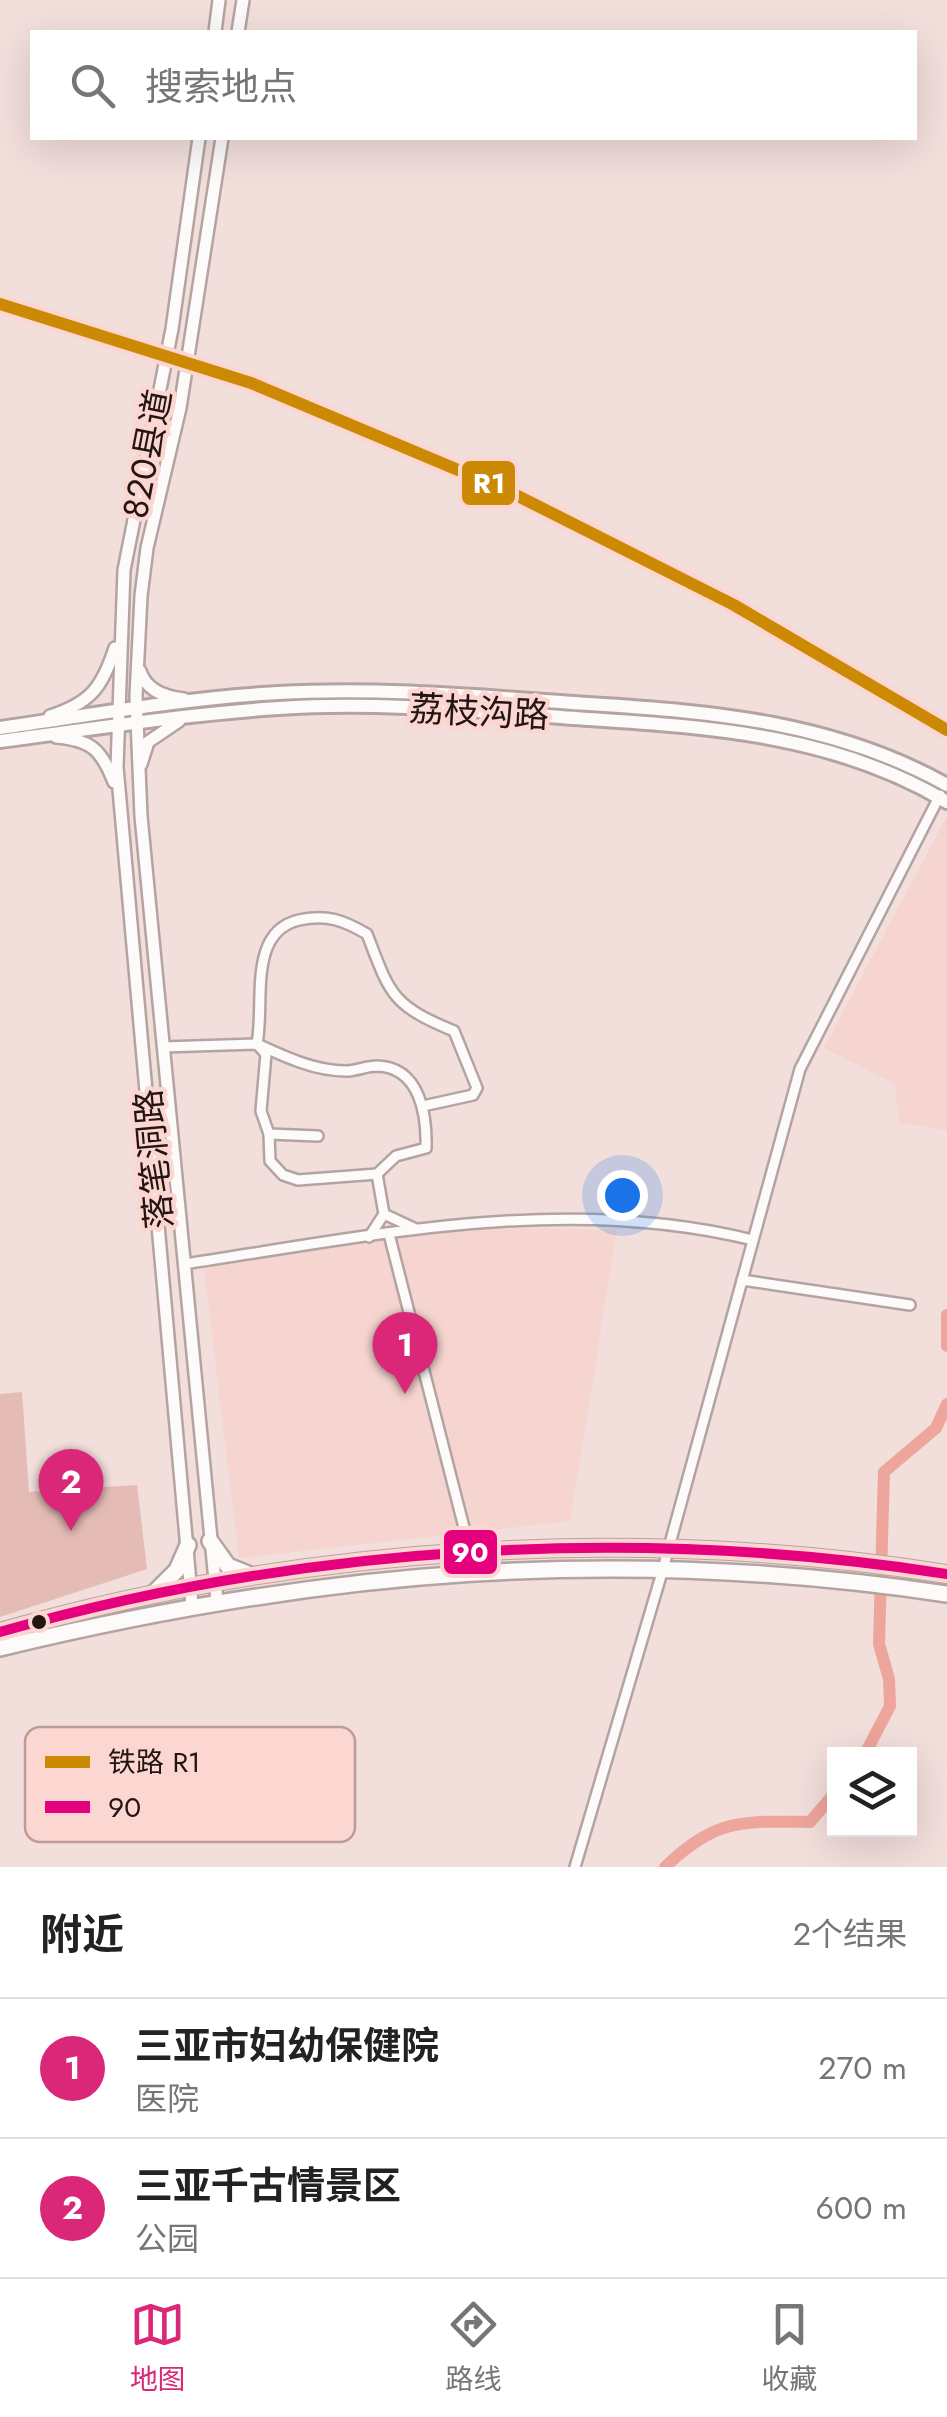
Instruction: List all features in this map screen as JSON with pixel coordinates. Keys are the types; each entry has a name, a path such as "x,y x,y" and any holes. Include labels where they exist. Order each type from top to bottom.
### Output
{"highway":[{"path":"210,1541 228,1566 254,1576"},
{"path":"151,1596 178,1570 188,1545"},
{"path":"0,1632 254,1576 470,1550 669,1548 852,1562 947,1574"},
{"path":"0,1648 192,1605 375,1578 487,1570 663,1569 849,1582 947,1594"}],"main road":[{"path":"214,30 219,0"},
{"path":"238,30 243,0"},
{"name":"820县道","path":"117,719 124,570 172,329 200,140"},
{"name":"820县道","path":"136,716 147,548 180,408 222,140"},
{"path":"36,730 92,698 103,682 118,634"},
{"path":"137,662 144,682 157,692 203,700"},
{"name":"荔枝沟路","path":"0,742 36,730 136,716 203,700 352,691 701,711 814,730 865,746 945,790"},
{"name":"荔枝沟路","path":"136,716 187,718 336,706 699,726 810,744 945,790"},
{"name":"落笔洞路","path":"136,716 144,848 217,1601"},
{"path":"140,783 148,742 166,726 187,718"},
{"name":"落笔洞路","path":"117,719 120,797 192,1605"},
{"name":"荔枝沟路","path":"0,728 36,730"},
{"path":"36,730 86,740 99,749 120,797"},
{"path":"122,819 124,812 130,814 144,848"}],"street":[{"path":"576,1867 669,1548 800,1069 945,790"},
{"path":"257,1044 264,1009 259,981 264,951 274,932 290,922 317,916 341,919 366,934 387,990 422,1018 454,1031 477,1088 472,1095 424,1106"},
{"path":"163,1047 257,1044 312,1066 348,1072 373,1066 392,1068 406,1076 424,1106 426,1148 396,1156 376,1174 298,1180 283,1175 270,1161 262,1111 266,1054 257,1044"},
{"path":"268,1134 318,1136"},
{"path":"369,1237 384,1214 376,1174"},
{"path":"384,1214 417,1230"},
{"path":"184,1264 494,1220 664,1225 753,1240"},
{"path":"389,1234 470,1550"},
{"path":"742,1280 910,1306"}],"shaded area":[{"path":"946,818 947,1130 899,1123 895,1084 824,1048"},
{"path":"617,1230 570,1521 239,1558 204,1268 435,1232"},
{"path":"22,1392 29,1492 137,1485 147,1569 0,1617 0,1394"}],"waterway":[{"path":"947,1315 947,1346"},
{"path":"869,1747 890,1706 889,1679 879,1644 884,1472 936,1428 947,1404"},
{"path":"665,1867 716,1831 748,1823 810,1822 827,1802"}],"rail line":[{"name":"R1","path":"0,304 251,383 508,491 734,605 947,730"}],"transit line":[{"name":"90","path":"0,1632 232,1579 351,1562 470,1552 709,1550 829,1559 947,1574"}],"place":[{"name":"三亚市妇幼保健院","path":"405,1394"},
{"name":"三亚千古情景区","path":"71,1531"}]}
